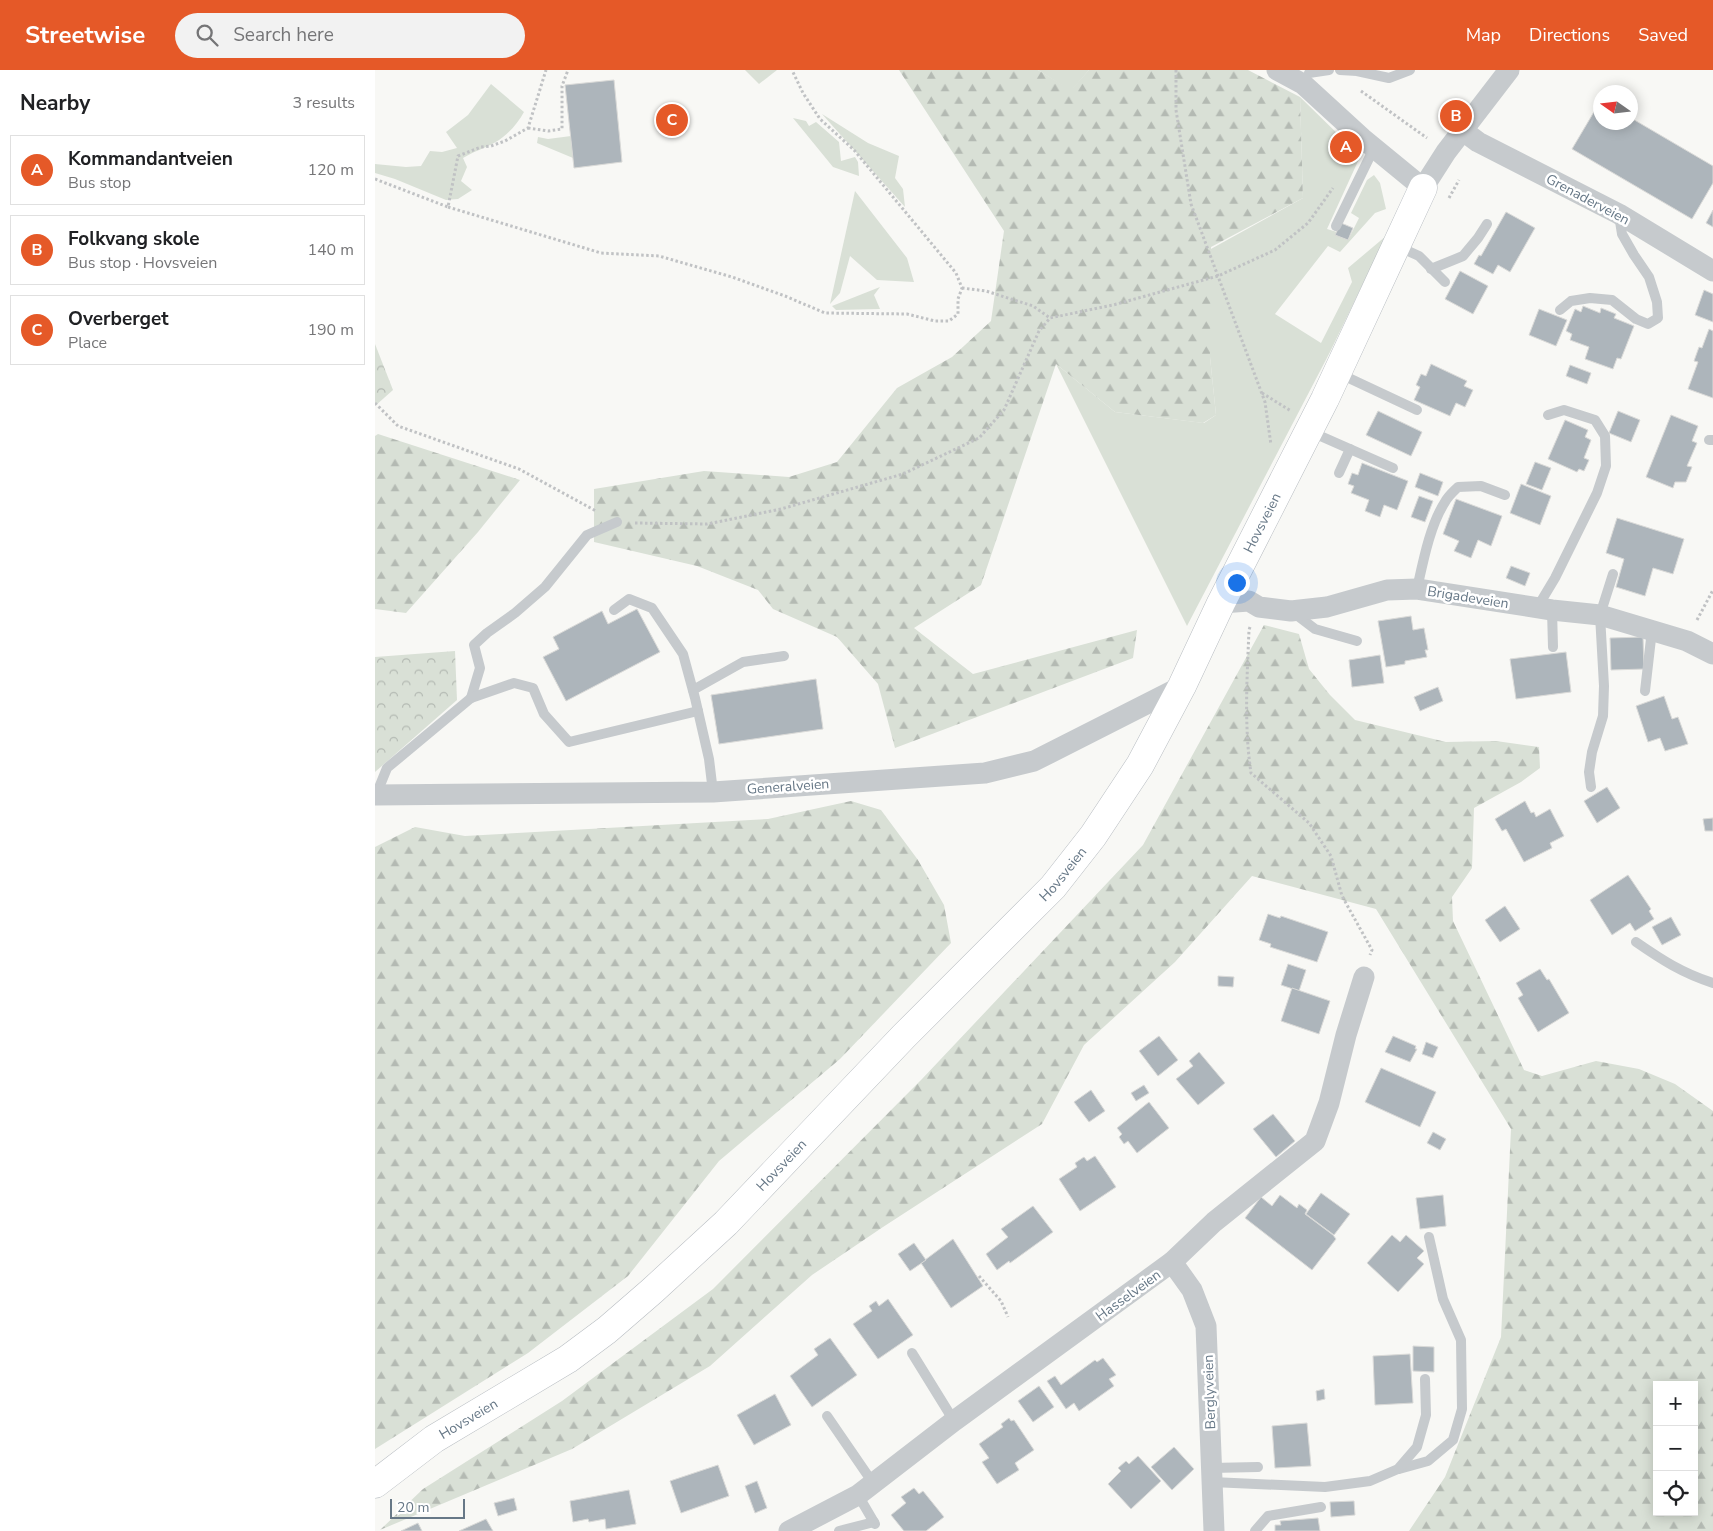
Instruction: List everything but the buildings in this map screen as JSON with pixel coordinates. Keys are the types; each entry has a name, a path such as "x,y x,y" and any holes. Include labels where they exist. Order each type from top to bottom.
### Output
{"street":[{"path":"1277,70 1313,74 1374,148 1423,188"},
{"name":"Hovsveien","path":"375,1484 434,1439 568,1359 607,1330 652,1291 726,1223 904,1036 1053,887 1093,836 1140,765 1182,686 1221,603 1337,373 1423,188 1462,130 1509,70"},
{"name":"Grenaderveien","path":"1462,130 1478,142 1619,214 1713,271"},
{"name":"Brigadeveien","path":"1221,603 1249,601 1259,607 1291,611 1327,607 1387,590 1417,589 1544,609 1600,615 1687,641 1713,654"},
{"name":"Generalveien","path":"376,795 713,792 985,773 1033,761 1182,686"},
{"name":"Hasselveien","path":"789,1531 866,1489 954,1421 1172,1262 1214,1222 1315,1141 1329,1102 1346,1035 1364,977"},
{"name":"Berglyveien","path":"1172,1262 1192,1290 1206,1326 1214,1531"}],"lane":[{"path":"1340,70 1357,71 1389,78 1410,70"},
{"path":"1336,226 1374,148"},
{"path":"1559,310 1571,301 1590,298 1612,300 1636,319 1647,324 1658,318 1657,302 1649,276 1633,256 1622,234 1619,214"},
{"path":"1431,268 1463,256 1487,224"},
{"path":"1396,246 1419,256 1445,282"},
{"path":"1337,373 1417,410"},
{"path":"1548,415 1564,410 1595,420 1605,436 1606,466 1593,502 1555,578 1544,609 1553,647"},
{"path":"1310,427 1350,449 1393,468"},
{"path":"1339,473 1350,449"},
{"path":"1417,589 1425,551 1436,522 1445,502 1458,486 1481,486 1505,496"},
{"path":"471,698 480,668 474,646 487,632 515,613 545,587 587,535 617,522"},
{"path":"1591,787 1589,772 1592,752 1603,716 1604,686 1600,615 1613,574"},
{"path":"614,610 629,599 652,608 683,654 709,759 713,792"},
{"path":"1291,611 1315,629 1357,642"},
{"path":"1645,691 1652,630"},
{"path":"693,690 743,662 784,656"},
{"path":"376,795 387,768 471,698 514,683 533,688 543,714 569,742 698,711"},
{"path":"1635,942 1670,966 1713,983"},
{"path":"1212,1475 1325,1486 1370,1481 1398,1469 1428,1461 1453,1440 1462,1409 1461,1340 1443,1299 1429,1237"},
{"path":"912,1353 954,1421"},
{"path":"1398,1469 1417,1447 1426,1415 1425,1379"},
{"path":"827,1416 866,1489 874,1523 839,1531"},
{"path":"1212,1475 1259,1467"},
{"path":"1255,1531 1268,1516 1321,1507"}],"path":[{"path":"528,128 546,70"},
{"path":"448,207 458,156 481,147 505,141 528,128 548,131 562,130 562,86 568,70"},
{"path":"375,180 448,207 601,253 659,256 723,274 785,296 825,313 907,314 935,321 949,321 958,314 958,299 962,288 956,272 853,150 820,118 803,93 791,70"},
{"path":"1177,70 1176,110 1191,204 1265,402 1272,451"},
{"path":"1357,88 1446,152"},
{"path":"375,403 398,426 519,469 617,522 707,524 781,510 903,474 979,438 1003,410 1039,331 1050,318 1113,305 1219,276 1275,250 1308,223 1334,186"},
{"path":"962,288 986,291 1033,306 1050,318"},
{"path":"1261,392 1310,427"},
{"path":"1687,641 1713,590"},
{"path":"1259,607 1249,630 1246,706 1251,773 1309,823 1331,856 1343,896 1372,950 1364,977"},
{"path":"979,1276 1001,1301 1008,1317"}],"green space":[{"path":"745,70 777,70 759,84"},
{"path":"899,70 1038,70 1071,90 1089,70 1248,70 1300,97 1303,198 1211,247 1210,357 1216,415 1203,423 1115,412 1056,364 981,585 914,628 973,674 1137,630 1133,658 895,748 878,684 837,637 773,609 758,590 697,566 594,542 594,489 704,471 789,477 837,462 897,388 952,357 991,321 1004,231"},
{"path":"1038,70 1089,70 1071,91"},
{"path":"491,84 524,112 503,137 463,158 467,167 461,181 472,190 458,199 446,200 395,179 375,173 375,164 406,167 421,166 430,151 442,152 457,148 446,132 468,115"},
{"path":"1300,97 1346,142 1359,159 1327,229 1337,232 1336,235 1348,240 1359,218 1351,213 1367,180 1374,175 1380,183 1386,209 1375,213 1340,252 1328,246 1275,314 1321,343 1352,282 1348,268 1386,236 1330,352 1187,626 1056,364 1115,412 1204,423 1216,415 1210,357 1209,250 1303,198"},
{"path":"822,114 868,143 899,156 895,178 903,189 905,207"},
{"path":"793,118 806,121 809,126 816,122 839,142 841,161 855,157 858,162 859,176 833,167"},
{"path":"571,136 573,158 537,143 538,137 548,139"},
{"path":"855,191 907,258 914,282 877,280 850,256 840,293 830,304"},
{"path":"880,287 874,295 880,309 836,310 832,306"},
{"path":"375,344 393,390 375,406"},
{"path":"378,434 520,480 478,532 406,613 375,609 375,436"},
{"path":"1264,625 1299,634 1309,669 1330,695 1355,720 1446,742 1496,741 1539,747 1540,768 1521,782 1474,808 1472,868 1452,897 1453,921 1524,1070 1542,1076 1596,1061 1639,1069 1675,1084 1713,1111 1713,1531 1409,1531 1445,1477 1501,1337 1511,1129 1376,909 1252,876 1175,962 1084,1045 1042,1124 812,1275 710,1366 572,1449 380,1530 423,1489 562,1401 713,1289 922,1079 1143,845"},
{"path":"455,651 457,700 375,772 375,657"},
{"path":"851,801 881,810 918,860 944,905 951,943 840,1059 719,1161 628,1276 528,1353 375,1449 375,847 415,827 465,836 768,819"}],"place":[{"name":"Folkvang skole","path":"1456,116"},
{"name":"Overberget","path":"672,120"},
{"name":"Kommandantveien","path":"1346,147"}]}
